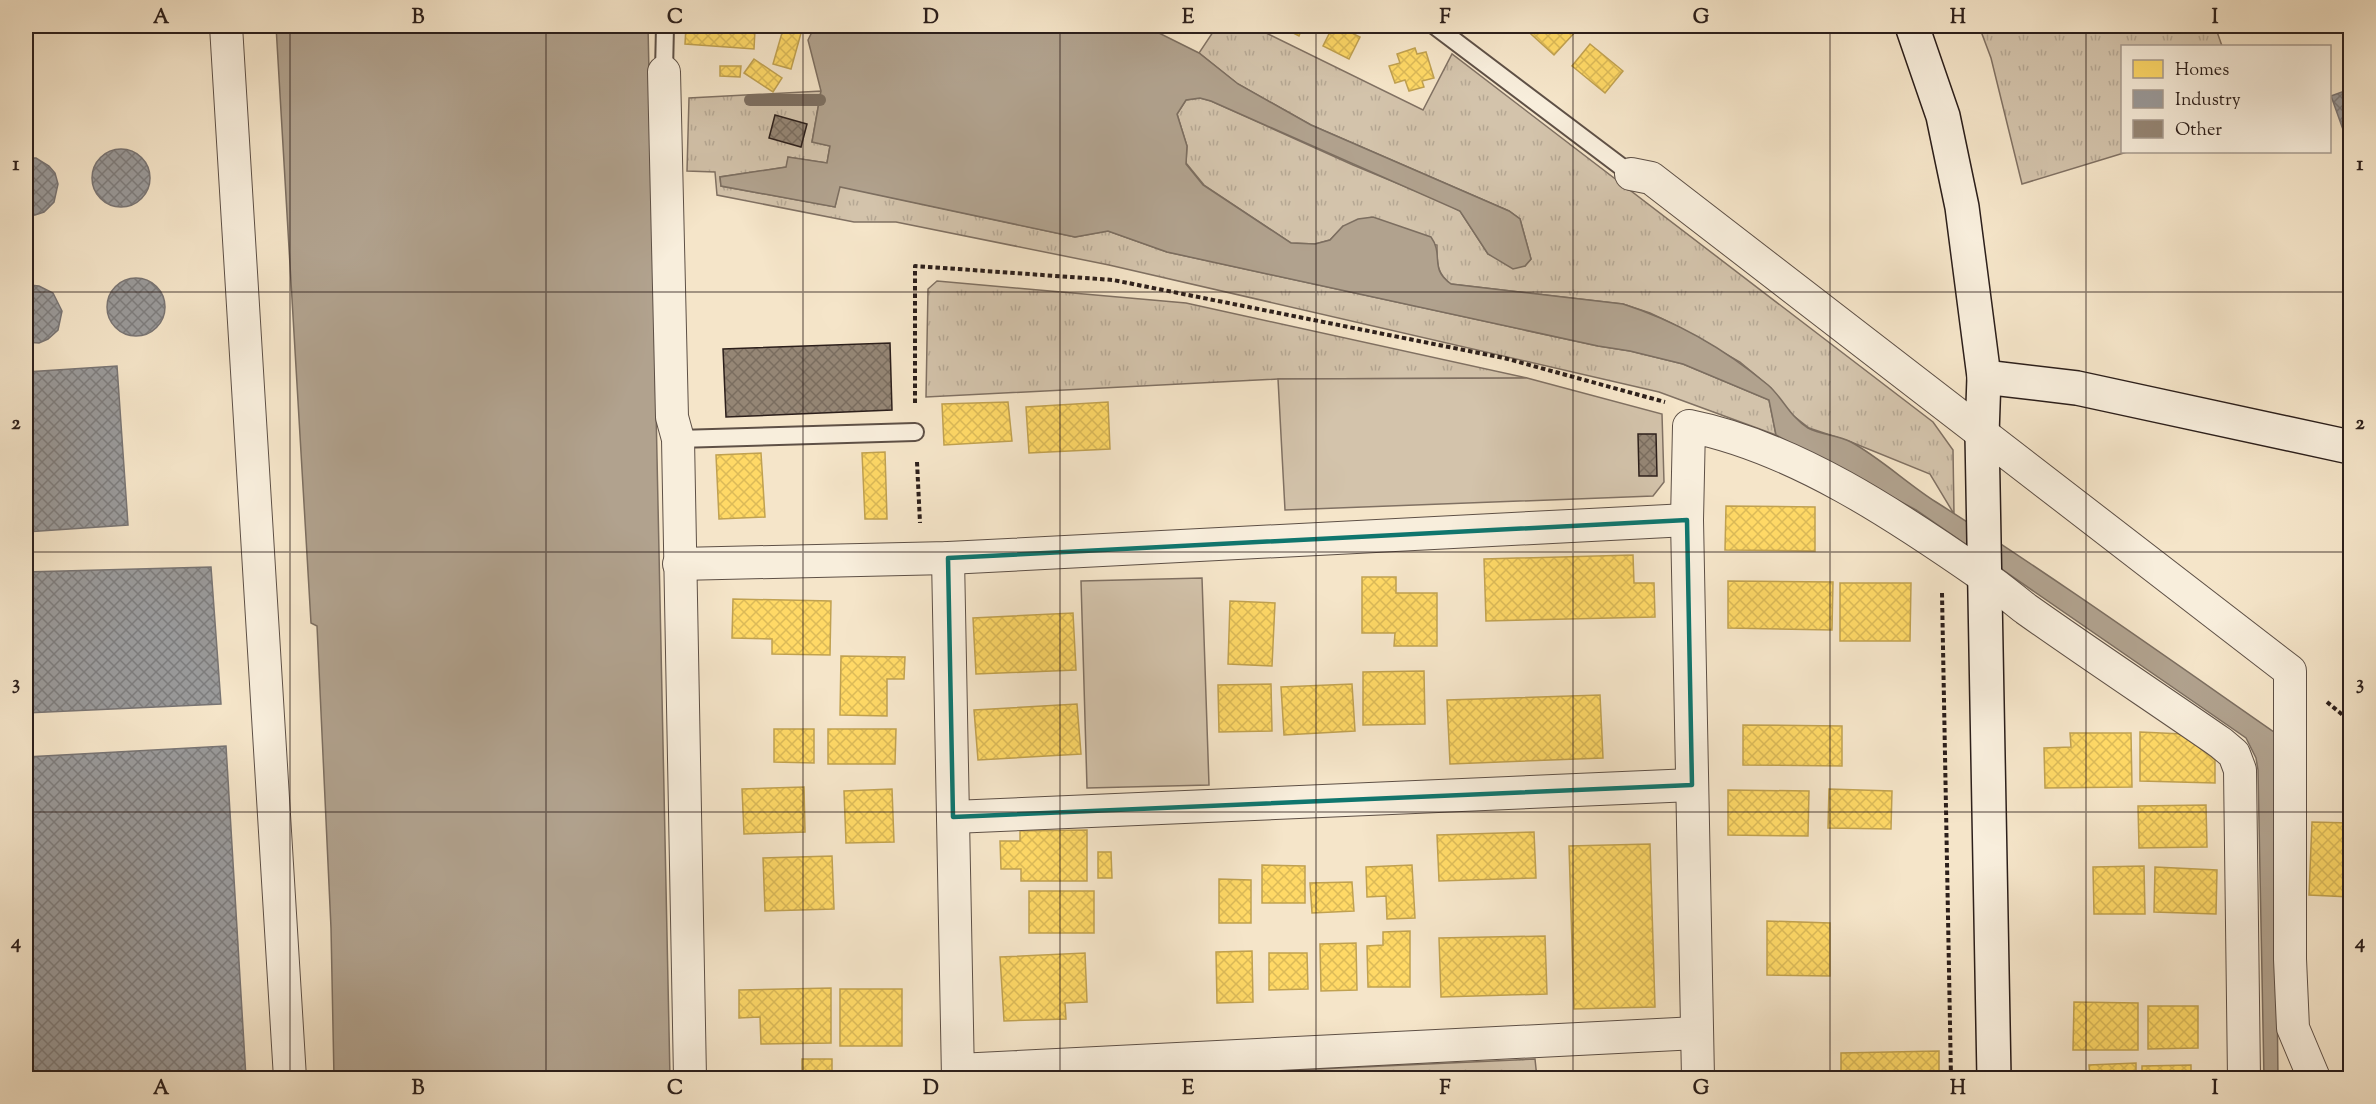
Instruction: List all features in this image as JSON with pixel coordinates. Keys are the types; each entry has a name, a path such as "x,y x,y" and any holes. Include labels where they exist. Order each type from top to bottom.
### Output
{"street":[{"path":"226,26 290,1078"},
{"path":"1912,26 1943,116 1962,207 1984,377 1982,434 1994,1078"},
{"path":"664,72 672,417 678,439 690,1078"},
{"path":"1631,174 1651,178 2290,671 2290,959 2293,1028 2314,1078"},
{"path":"1984,377 2076,388 2350,447"},
{"path":"1698,1078 1687,520 1689,426 1712,430 1774,453 1881,510 1985,577 2025,608 2234,754 2240,770 2244,1078"},
{"path":"679,564 948,558 1687,520"},
{"path":"948,558 958,1074 1697,1033"},
{"path":"953,817 1692,785"}],"lane":[{"path":"664,72 665,26"},
{"path":"1435,26 1631,174"},
{"path":"678,439 915,432"}],"path":[{"path":"920,528 915,432 915,266 1113,280 1504,358 1665,402 1689,426"},
{"path":"1941,548 1951,1078"}],"highlighted area":[{"path":"1687,520 1692,785 953,817 948,558"}],"green space":[{"path":"1217,26 1252,26 1423,110 1452,54 1933,422 1953,450 1954,514 1930,474 1851,442 1809,428 1790,413 1771,388 1740,362 1650,313 1623,304 1451,284 1440,271 1437,262 1437,245 1343,226 1330,240 1315,244 1291,243 1204,185 1186,163 1187,146 1177,114 1186,100 1200,98 1211,101 1353,165 1445,203 1460,211 1488,254 1525,266 1531,259 1520,219 1509,211 1311,125 1238,84 1199,53"},
{"path":"1979,26 2215,26 2222,45 2121,45 2121,153 2124,153 2022,184 1991,58"},
{"path":"821,91 812,142 830,146 827,163 788,157 787,167 720,177 721,186 835,207 839,186 1075,237 1108,231 1167,252 1598,346 1630,351 1683,364 1769,400 1776,435 1659,392 1109,265 896,222 854,222 717,195 715,172 687,171 689,98"},
{"path":"937,281 1186,303 1527,378 1278,379 926,397 928,289"},
{"path":"1527,378 1662,414 1664,482 1653,496 1285,510 1278,379"},
{"path":"1202,578 1209,785 1087,788 1081,581"},
{"path":"1535,1059 1537,1078 1275,1078 1275,1071"}],"shaded area":[{"path":"276,26 648,26 670,1078 334,1078 331,928 317,626 311,623"},
{"path":"815,26 1145,26 1199,53 1238,84 1311,125 1509,211 1520,219 1531,259 1525,266 1513,269 1488,254 1460,211 1211,101 1200,98 1186,100 1177,114 1187,146 1186,164 1203,185 1291,243 1315,244 1330,240 1343,226 1358,219 1373,217 1431,237 1437,250 1440,273 1451,284 1623,304 1681,328 1718,348 1752,372 1773,390 1802,424 1862,448 1926,495 2064,586 2274,732 2278,1078 2264,1078 2258,770 2256,758 2246,738 1916,510 1776,435 1769,400 1683,364 1167,252 1108,231 1075,237 840,187 835,207 721,186 720,177 786,167 788,157 827,163 830,146 812,142 821,91 808,40"}],"building: Homes":[{"path":"686,26 763,26 763,30 755,30 754,49 685,44"},
{"path":"784,26 803,26 791,69 773,64"},
{"path":"1289,26 1303,26 1299,36 1287,30"},
{"path":"1303,26 1318,26 1315,32"},
{"path":"1333,26 1338,26 1360,37 1349,59 1323,46"},
{"path":"1522,26 1573,26 1578,29 1554,55"},
{"path":"1590,44 1623,71 1605,93 1572,66"},
{"path":"1415,48 1417,54 1426,52 1434,78 1422,81 1424,87 1409,91 1405,80 1395,83 1389,66 1400,63 1397,54"},
{"path":"754,59 782,78 773,92 744,73"},
{"path":"720,66 741,66 740,77 720,76"},
{"path":"1008,402 1012,441 944,445 942,404"},
{"path":"1108,402 1110,449 1029,453 1026,407"},
{"path":"885,452 887,519 865,519 862,453"},
{"path":"761,453 765,517 719,519 716,455"},
{"path":"1726,506 1815,507 1815,551 1725,550"},
{"path":"1633,555 1634,583 1654,583 1655,617 1486,621 1484,559"},
{"path":"1362,577 1396,577 1396,593 1437,593 1437,646 1394,646 1395,633 1362,633"},
{"path":"1728,581 1833,582 1832,630 1728,628"},
{"path":"1840,583 1911,583 1910,641 1840,641"},
{"path":"733,599 831,601 830,655 772,654 772,639 732,638"},
{"path":"1230,601 1275,603 1272,666 1228,664"},
{"path":"1073,613 1076,670 976,674 973,618"},
{"path":"841,656 905,657 904,679 887,679 887,716 840,715"},
{"path":"1424,671 1425,724 1363,725 1363,672"},
{"path":"1271,684 1272,731 1219,732 1218,685"},
{"path":"1352,684 1355,731 1284,735 1281,687"},
{"path":"1600,695 1603,758 1450,764 1447,700"},
{"path":"1077,704 1081,754 978,760 974,710"},
{"path":"1743,725 1842,726 1842,766 1743,765"},
{"path":"774,729 814,729 814,763 774,762"},
{"path":"828,729 896,729 895,764 828,764"},
{"path":"2140,732 2183,734 2215,760 2215,783 2140,781"},
{"path":"2070,733 2131,733 2132,787 2045,788 2044,748 2071,747"},
{"path":"804,787 805,832 744,834 742,789"},
{"path":"892,789 894,842 846,843 844,791"},
{"path":"1829,789 1892,791 1891,829 1828,828"},
{"path":"1728,790 1809,791 1808,836 1728,835"},
{"path":"2206,805 2207,847 2139,848 2138,806"},
{"path":"2312,822 2350,823 2350,897 2309,895"},
{"path":"1087,830 1087,881 1021,881 1021,869 1001,869 1000,841 1020,841 1020,831"},
{"path":"1534,832 1536,878 1439,881 1437,835"},
{"path":"1650,844 1655,1007 1574,1009 1569,846"},
{"path":"1098,852 1111,852 1112,878 1098,878"},
{"path":"832,856 834,909 765,911 763,858"},
{"path":"1262,865 1305,866 1305,903 1262,903"},
{"path":"1412,865 1415,918 1387,919 1386,896 1367,897 1366,867"},
{"path":"2144,866 2145,914 2094,914 2093,867"},
{"path":"2155,867 2217,870 2216,914 2154,912"},
{"path":"1219,879 1251,880 1251,923 1219,923"},
{"path":"1352,882 1354,911 1312,913 1310,883"},
{"path":"1029,891 1094,891 1094,933 1029,933"},
{"path":"1767,921 1830,923 1830,976 1767,975"},
{"path":"1410,931 1410,987 1368,987 1367,946 1383,945 1383,932"},
{"path":"1545,936 1547,994 1441,997 1439,938"},
{"path":"1356,943 1357,990 1321,991 1320,944"},
{"path":"1252,951 1253,1002 1217,1003 1216,952"},
{"path":"1085,953 1087,1002 1065,1003 1066,1019 1004,1021 1000,957"},
{"path":"1269,953 1307,953 1308,989 1269,990"},
{"path":"831,988 831,1043 761,1044 760,1017 739,1018 739,990"},
{"path":"840,989 902,989 902,1046 840,1046"},
{"path":"2074,1002 2138,1003 2138,1050 2073,1050"},
{"path":"2148,1006 2198,1006 2198,1048 2148,1049"},
{"path":"1939,1051 1939,1078 1841,1078 1841,1053"},
{"path":"802,1059 832,1059 832,1078 802,1078"},
{"path":"2136,1063 2136,1078 2090,1078 2089,1065"},
{"path":"2191,1065 2191,1078 2142,1078 2142,1066"},
{"path":"1638,1074 1638,1078 1579,1078 1579,1075"}],"building: Industry":[{"path":"2350,89 2350,149 2331,96"},
{"path":"121,149 132,151 145,162 150,178 148,189 137,202 121,207 110,205 97,194 92,178 94,167 105,154"},
{"path":"26,158 36,158 49,166 55,173 58,184 54,202 44,212 26,216"},
{"path":"136,278 147,280 160,291 165,307 163,318 152,331 136,336 125,334 112,323 107,307 109,296 120,283"},
{"path":"26,286 39,286 53,293 62,311 58,330 39,343 26,342"},
{"path":"117,366 128,525 26,532 26,372"},
{"path":"211,567 221,704 26,713 26,572"},
{"path":"226,746 246,1078 26,1078 26,757"}],"building: Other":[{"path":"775,115 807,124 801,147 769,138"},
{"path":"890,343 892,410 726,417 723,349"},
{"path":"1638,434 1656,434 1657,476 1639,476"}],"waterway":[{"path":"750,100 820,100"}]}
